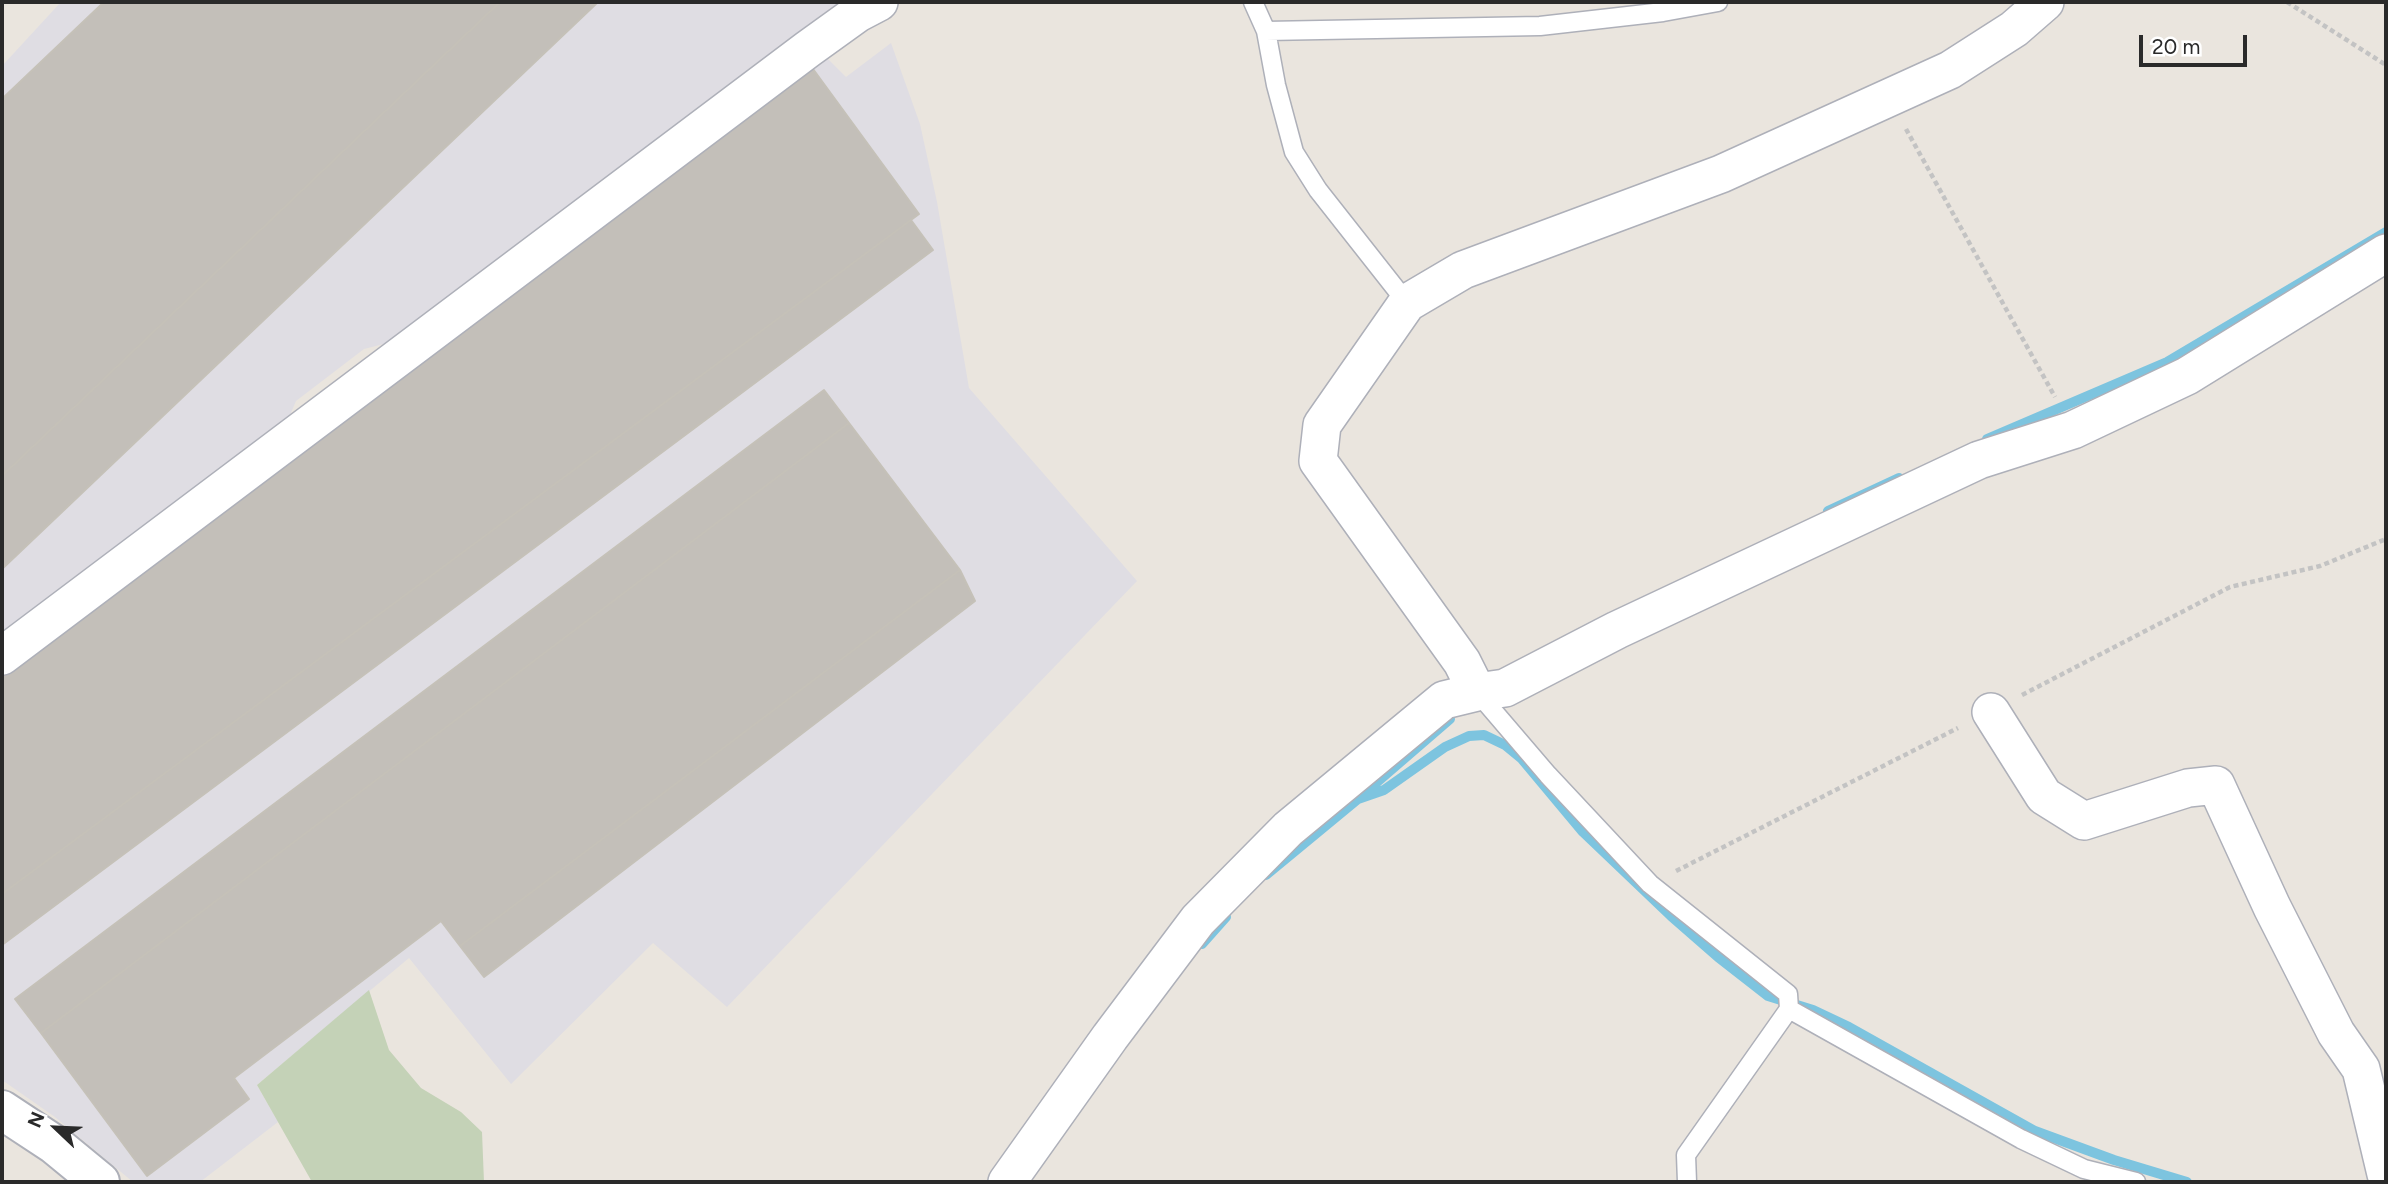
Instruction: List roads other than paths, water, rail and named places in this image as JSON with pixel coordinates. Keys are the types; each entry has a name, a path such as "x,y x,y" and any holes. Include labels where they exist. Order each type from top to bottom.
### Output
{"street":[{"path":"2,656 808,49 858,13 879,2"},
{"path":"1476,692 1462,662 1318,461 1322,425 1407,303 1463,270 1721,174 1950,70 2014,29 2045,2"},
{"path":"1007,1182 1110,1037 1198,920 1287,830 1444,700 1505,688 1618,630 1979,460 2073,430 2187,376 2386,253"},
{"path":"1991,712 2044,796 2084,821 2188,788 2216,785 2272,907 2330,1021 2361,1069 2386,1174"},
{"path":"2,1110 55,1144 100,1182"}],"lane":[{"path":"1253,2 1266,31 1276,85 1294,152 1318,190 1407,303"},
{"path":"1266,31 1540,26 1662,12 1718,2"},
{"path":"1476,692 1548,775 1650,884 1789,1003 2021,1139 2084,1169 2136,1182"},
{"path":"1687,1182 1686,1155 1789,1003"}],"waterway":[{"path":"1987,439 2167,362 2386,232"},
{"path":"1828,511 1899,478"},
{"path":"1362,795 1450,719"},
{"path":"1266,875 1358,799 1384,790 1445,747 1469,736 1484,735 1505,745 1522,759 1583,832 1671,916 1768,996 1813,1010 1849,1027 2035,1131 2114,1160 2187,1182"},
{"path":"1202,944 1226,917"}]}
